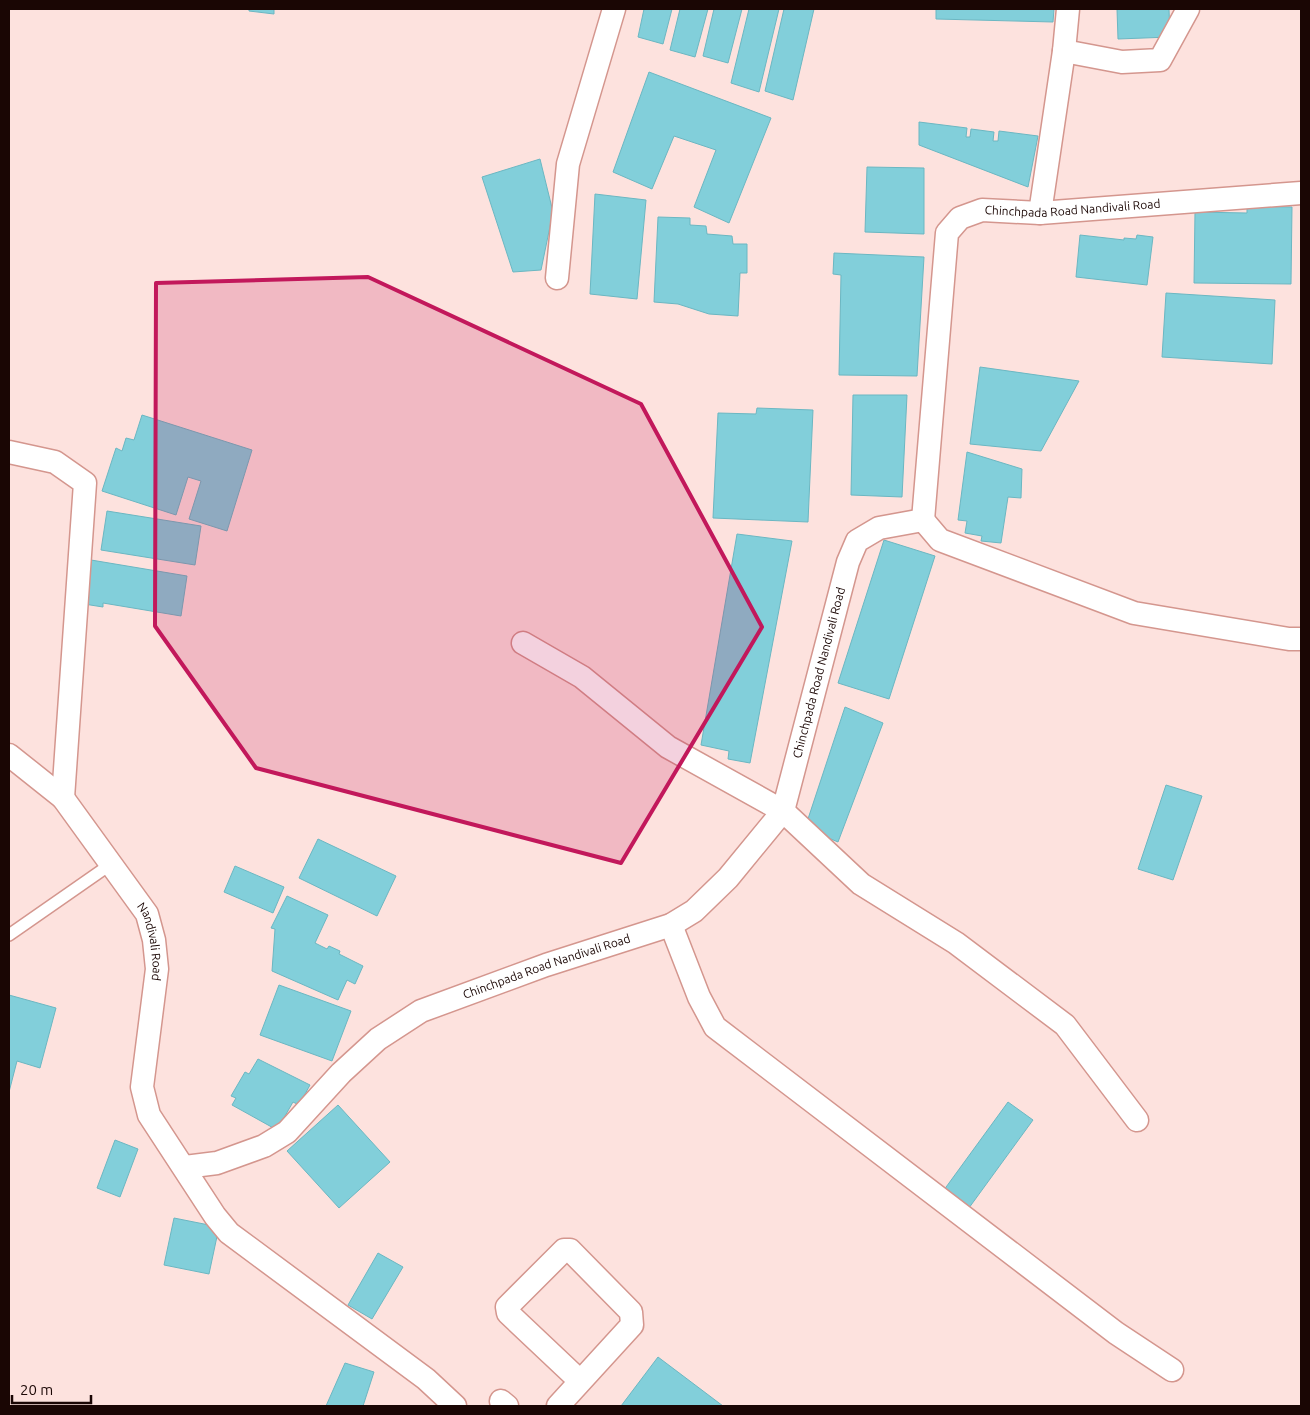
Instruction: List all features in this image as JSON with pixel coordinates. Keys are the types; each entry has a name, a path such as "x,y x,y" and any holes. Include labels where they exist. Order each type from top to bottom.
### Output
{"street":[{"path":"557,278 568,164 614,9"},
{"path":"1040,213 1064,51 1068,9"},
{"path":"1064,51 1122,62 1160,60 1188,9"},
{"name":"Chinchpada Road Nandivali Road","path":"185,1167 217,1163 264,1146 287,1132 341,1073 378,1039 421,1011 546,965 671,925 694,911 728,878 783,810 848,562 858,541 879,528 923,520 947,233 960,218 982,210 1040,213 1301,193"},
{"path":"9,452 56,462 85,484 63,798"},
{"path":"923,520 940,540 1134,613 1289,639 1301,638"},
{"path":"523,643 582,677 668,747 783,810 861,884 956,943 1065,1025 1137,1120"},
{"name":"Nandivali Road","path":"9,755 63,798 147,914 154,940 157,969 142,1087 149,1115 185,1167 215,1216 229,1233 426,1379 455,1406"},
{"path":"671,925 699,997 715,1027 1116,1333 1172,1370"},
{"path":"558,1406 632,1325 633,1319 631,1312 570,1250 564,1250 507,1307 508,1312 580,1381"}],"lane":[{"path":"9,934 111,864"}],"highlighted area":[{"path":"368,277 641,404 762,627 621,863 256,768 155,626 156,283"}],"building":[{"path":"249,9 274,9 274,14 249,11"},
{"path":"644,9 672,9 663,44 638,37"},
{"path":"680,9 708,9 695,57 670,50"},
{"path":"714,9 742,9 728,63 703,56"},
{"path":"749,9 779,9 759,92 731,83"},
{"path":"784,9 814,9 793,100 765,91"},
{"path":"936,9 1054,9 1053,22 936,19"},
{"path":"1117,9 1169,9 1170,37 1118,39"},
{"path":"649,72 771,118 729,223 694,207 716,150 674,136 652,189 613,172"},
{"path":"919,122 967,128 966,137 970,137 971,129 994,132 993,141 998,141 999,131 1038,136 1028,187 919,145"},
{"path":"540,159 553,212 541,270 513,272 482,177"},
{"path":"867,167 924,168 924,234 865,232"},
{"path":"595,194 646,200 637,299 590,294"},
{"path":"1247,206 1292,207 1291,284 1194,283 1195,212 1247,213"},
{"path":"658,217 690,218 690,225 706,226 707,234 732,236 733,244 747,244 747,273 740,273 738,316 709,314 678,304 654,302"},
{"path":"1080,235 1124,240 1124,238 1136,239 1137,235 1153,237 1147,285 1076,277"},
{"path":"834,253 924,257 917,376 839,375 841,275 833,274"},
{"path":"1166,293 1275,300 1272,364 1162,357"},
{"path":"980,367 1079,381 1041,451 970,444"},
{"path":"853,395 907,395 902,497 851,495"},
{"path":"757,408 813,410 808,522 713,518 718,413 756,414"},
{"path":"142,415 252,450 227,531 189,519 201,481 188,477 176,515 102,491 116,448 122,451 126,438 134,440"},
{"path":"967,452 1022,469 1021,498 1008,497 1001,543 981,541 982,536 965,533 967,521 958,520"},
{"path":"107,511 201,526 195,565 101,550"},
{"path":"737,534 792,541 750,763 728,759 729,751 701,745"},
{"path":"884,540 935,556 889,699 838,683"},
{"path":"91,560 187,576 181,616 103,603 103,607 84,604"},
{"path":"845,707 883,723 838,842 805,828"},
{"path":"1166,785 1202,796 1173,880 1138,869"},
{"path":"318,839 396,876 377,916 299,878"},
{"path":"235,866 284,887 273,913 224,892"},
{"path":"287,896 328,915 315,943 327,949 329,946 340,951 339,954 363,966 355,984 347,980 338,1000 272,971 275,929 271,928"},
{"path":"279,985 351,1011 332,1061 260,1035"},
{"path":"9,995 56,1008 40,1068 17,1061 9,1092"},
{"path":"258,1059 310,1085 299,1105 293,1102 277,1130 232,1105 236,1098 231,1096 245,1072 249,1074"},
{"path":"1008,1102 1033,1120 966,1212 941,1194"},
{"path":"338,1105 390,1162 339,1208 287,1151"},
{"path":"115,1140 138,1149 120,1197 97,1188"},
{"path":"174,1218 219,1227 209,1274 164,1265"},
{"path":"378,1253 403,1267 372,1319 348,1305"},
{"path":"658,1357 723,1406 621,1406"},
{"path":"345,1363 374,1372 363,1406 326,1406"}]}
